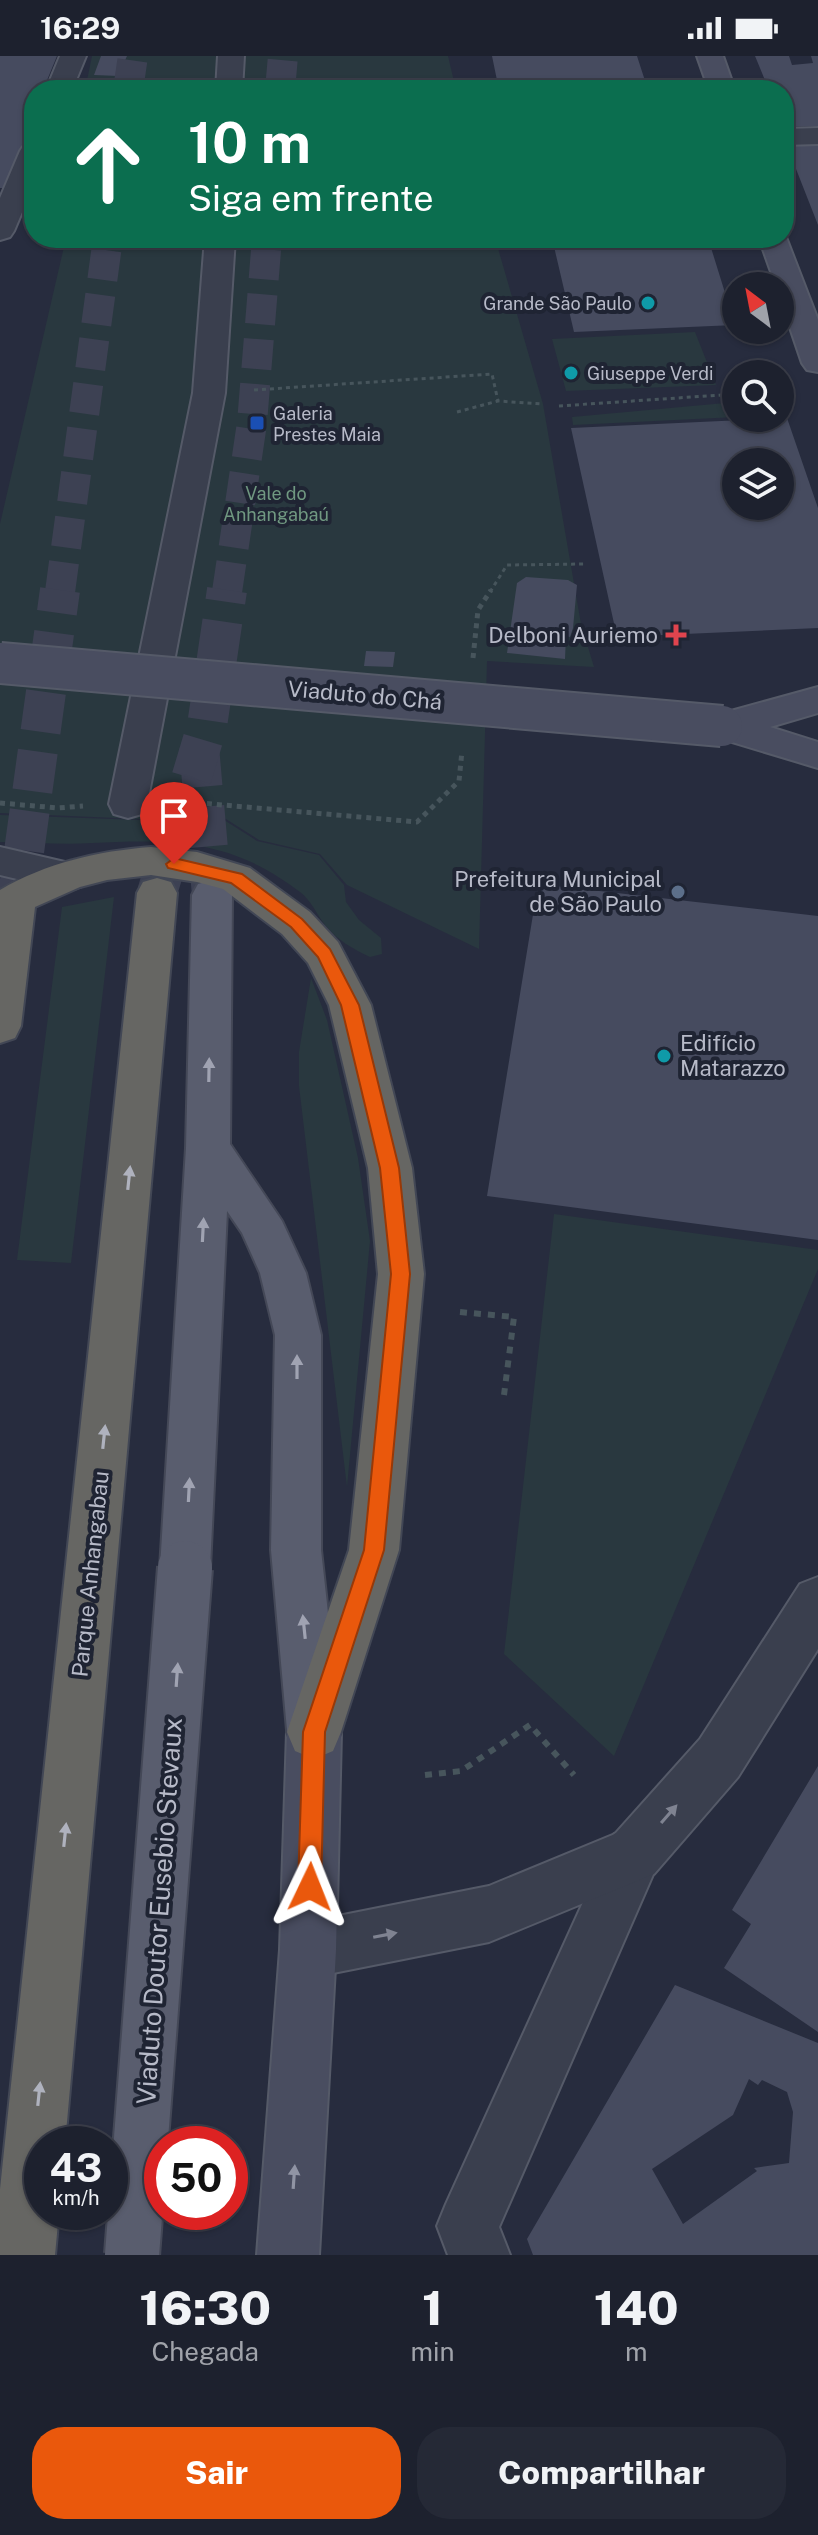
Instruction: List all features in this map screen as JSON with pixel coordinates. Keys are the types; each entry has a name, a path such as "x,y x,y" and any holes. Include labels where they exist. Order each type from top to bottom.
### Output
{"highway":[{"path":"0,1026 8,910 68,876 107,865 151,861 197,867 236,878 296,923 324,953 350,1005 390,1168 401,1274 374,1550 314,1732"},
{"name":"Parque Anhangabau","path":"24,2255 157,893"}],"main road":[{"path":"710,56 718,80"},
{"path":"778,248 818,363"},
{"name":"Viaduto do Chá","path":"0,663 726,726 818,755"},
{"name":"Viaduto do Chá","path":"726,726 818,700"},
{"path":"212,895 208,1148 259,1221 283,1273 298,1335 296,1550 314,1732 308,1950 288,2255"},
{"name":"Viaduto Doutor Eusebio Stevaux","path":"132,2255 185,1568 208,1148"}],"street":[{"path":"63,80 73,56"},
{"path":"230,80 231,56"},
{"path":"794,137 818,136"},
{"path":"10,214 24,177"},
{"path":"128,804 209,393 219,248"},
{"path":"0,861 68,876"},
{"path":"479,2255 468,2226 634,1854 719,1758 818,1602"},
{"path":"308,1950 489,1914 634,1854"}],"path":[{"path":"209,393 492,374 498,401"},
{"path":"559,406 722,395"},
{"path":"457,412 498,401 543,404"},
{"path":"471,673 478,610 507,565 584,564"},
{"path":"0,803 58,808 186,800 417,822 459,781 464,736"},
{"path":"460,1312 514,1317 504,1395"},
{"path":"425,1775 461,1771 530,1725 574,1775"}],"green space":[{"path":"92,56 448,56 454,80 87,80"},
{"name":"Vale do Anhangabaú","path":"64,248 498,248 543,404 581,624 594,667 487,661 479,949 347,885 320,854 259,840 210,809 140,819 0,813 0,524"},
{"path":"695,332 716,385 566,391 552,339"},
{"path":"722,403 722,418 573,425 572,417"},
{"path":"210,811 257,841 319,855 344,885 346,902 359,920 381,938 382,954 370,957 346,944 322,921 300,892 250,861 225,852 175,843 0,842 0,815 140,820"},
{"path":"114,897 71,1263 17,1260 62,907"},
{"path":"311,978 327,1020 358,1158 370,1241 347,1487 299,1086 299,1052"},
{"path":"554,1214 818,1250 818,1269 614,1756 504,1654"}],"building":[{"path":"0,56 57,56 47,80 24,80 24,140 5,188 0,188"},
{"path":"101,56 127,56 118,76 94,75"},
{"path":"492,56 637,56 645,80 497,80"},
{"path":"755,56 789,56 792,65 813,63 811,56 818,56 818,126 794,127 794,80 765,80"},
{"path":"818,144 818,225 794,164 794,146"},
{"name":"Grande São Paulo","path":"554,248 711,248 722,283 722,326 574,332"},
{"path":"722,421 722,432 792,432 818,508 818,628 617,637 571,428"},
{"path":"526,577 568,580 577,585 573,628 570,637 566,636 565,659 507,653 517,583"},
{"path":"366,651 395,652 393,667 364,666"},
{"name":"Edifício Matarazzo","path":"538,884 818,916 818,1240 487,1196"},
{"path":"818,1766 818,2032 724,1968 751,1924 732,1910"},
{"path":"675,1985 818,2043 818,2255 533,2255 527,2239","holes":["749,2079 758,2085 762,2080 787,2092 793,2112 789,2163 754,2168 757,2171 683,2224 652,2169 733,2115"]}],"tunnel":[{"path":"129,80 133,56"},
{"path":"281,80 283,56"},
{"path":"60,592 107,248"},
{"path":"227,592 252,423 266,248"},
{"path":"16,910 60,590"},
{"path":"157,893 207,726 227,590"},
{"path":"199,747 212,895"}],"place":[{"name":"Grande São Paulo","path":"648,303"},
{"name":"Giuseppe Verdi","path":"571,373"},
{"name":"Galeria Prestes Maia","path":"257,423"},
{"name":"Delboni Auriemo","path":"676,635"},
{"name":"Prefeitura Municipal de São Paulo","path":"678,892"},
{"name":"Edifício Matarazzo","path":"664,1056"}],"route":[{"path":"174,864 236,878 296,923 324,953 350,1005 390,1168 401,1274 374,1550 314,1732 310,1887"}]}
